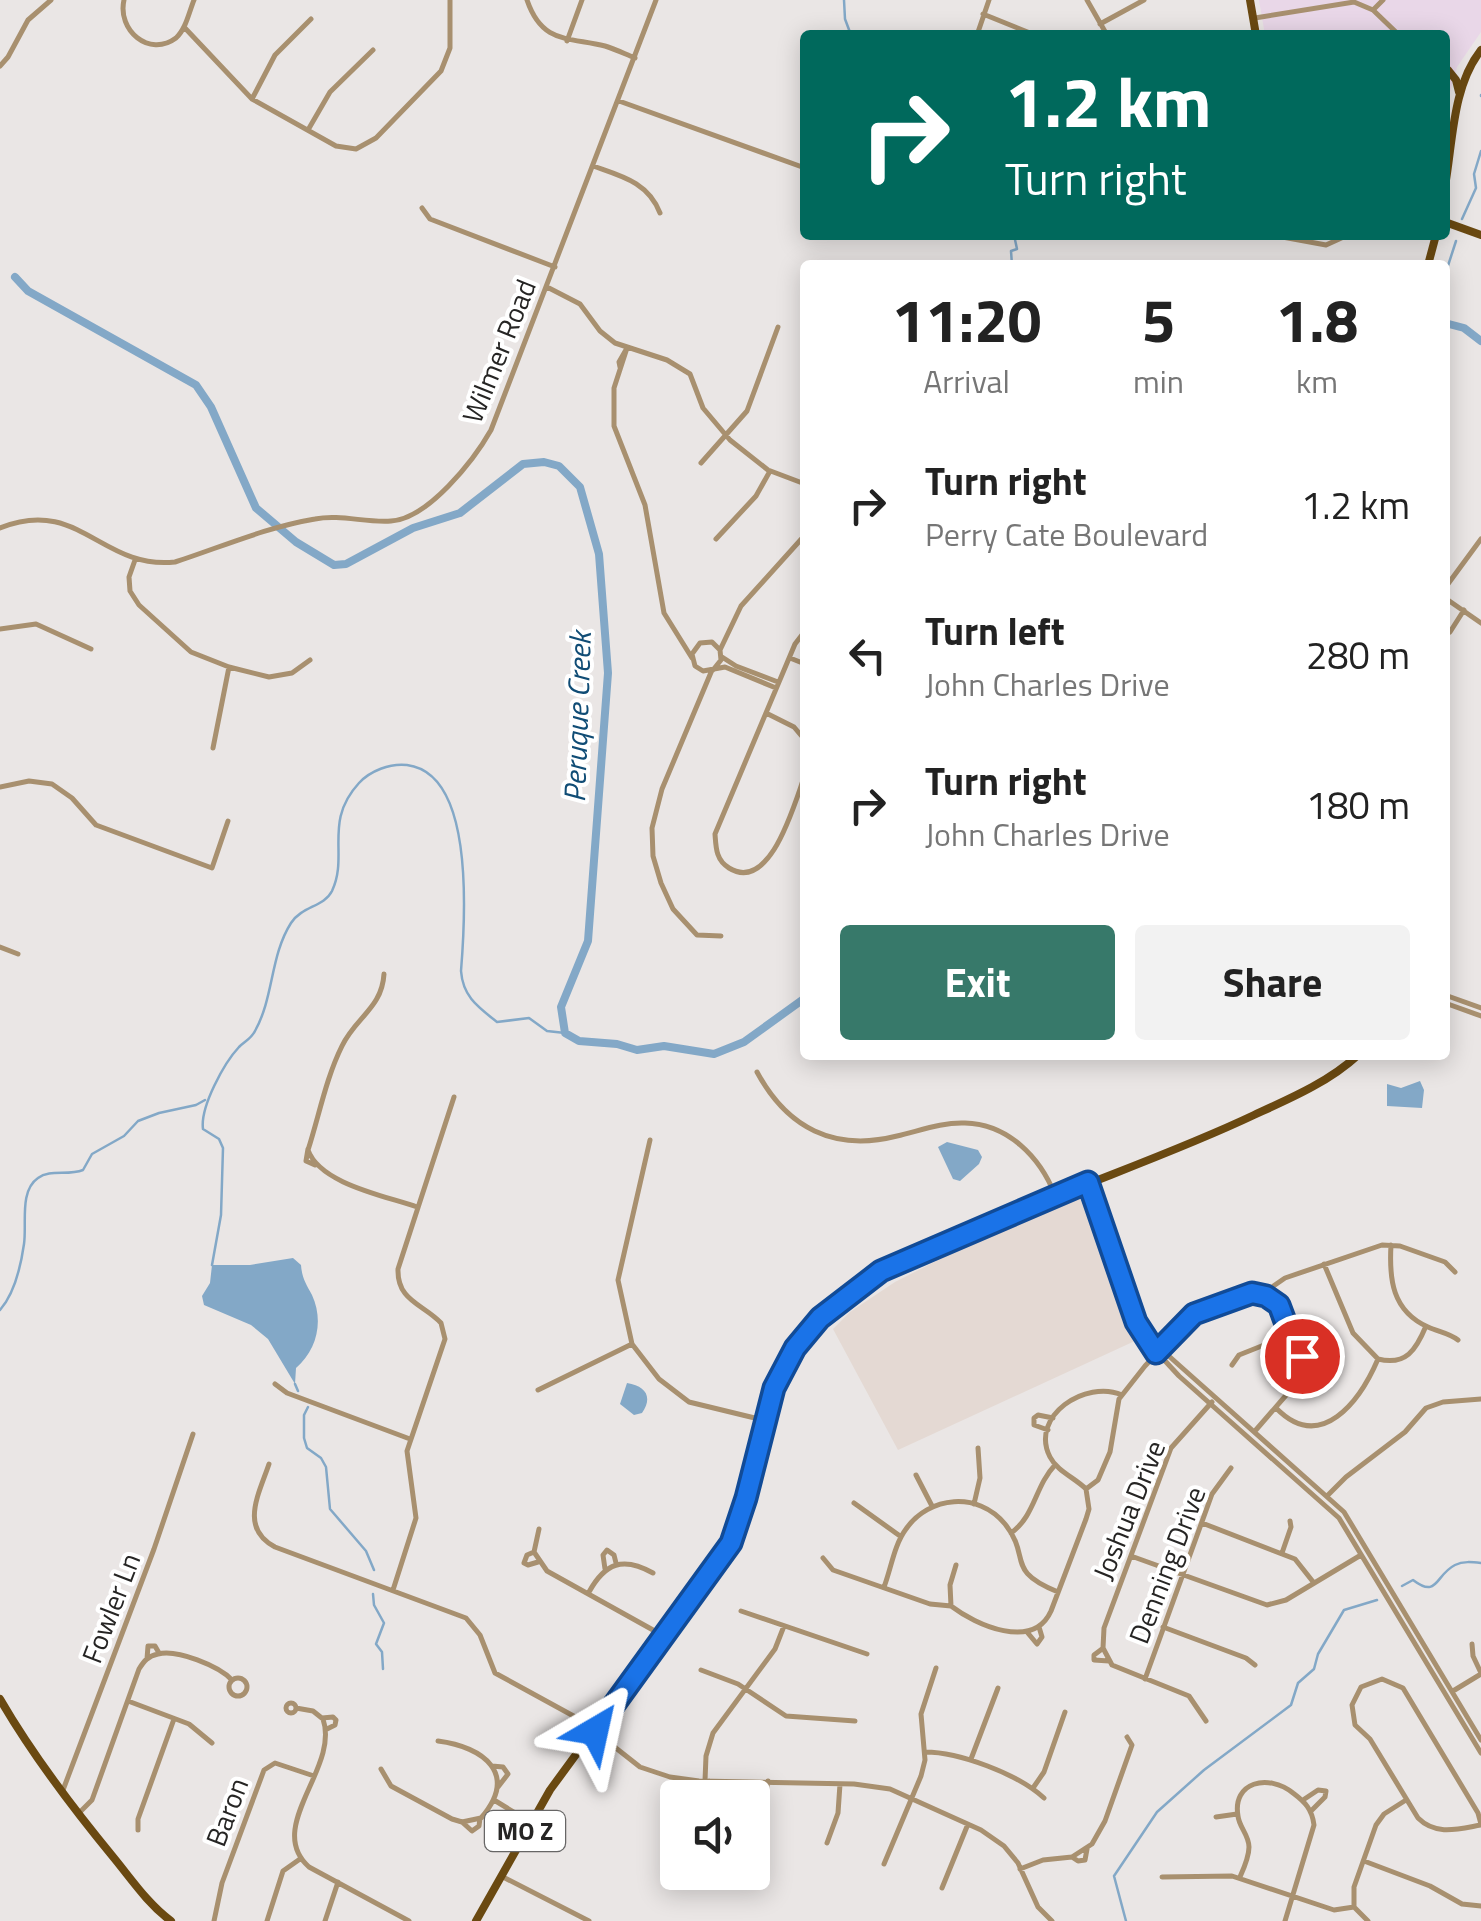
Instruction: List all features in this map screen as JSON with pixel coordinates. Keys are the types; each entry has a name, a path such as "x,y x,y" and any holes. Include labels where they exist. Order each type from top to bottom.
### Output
{"main road":[{"path":"1250,0 1255,30"},
{"path":"1450,157 1459,98 1481,50"},
{"path":"1450,73 1456,80 1459,98"},
{"path":"1450,224 1481,235"},
{"name":"MO Z","path":"476,1921 530,1822 731,1543 774,1388 795,1348 820,1318 881,1271 1092,1180 1188,1146 1251,1117 1352,1060"},
{"path":"0,1699 78,1814 146,1897 171,1921"}],"street":[{"path":"0,66 28,20 51,0"},
{"path":"124,0 124,25 148,43 175,38 184,28 194,0"},
{"path":"184,28 252,98 349,150 363,148 376,138 440,71 450,48 450,0"},
{"path":"527,0 548,32 567,41 603,46 635,58"},
{"path":"567,41 582,0"},
{"name":"Wilmer Road","path":"0,528 26,521 61,522 135,560 175,562 286,525 327,517 401,520 447,487 490,430 656,0"},
{"path":"978,30 989,0"},
{"path":"1087,0 1103,30"},
{"path":"1100,24 1144,0"},
{"path":"1372,10 1383,0"},
{"path":"1253,18 1360,3 1393,30"},
{"path":"983,14 1023,30"},
{"path":"252,98 275,54 311,19"},
{"path":"308,130 330,92 373,50"},
{"path":"1450,71 1466,78"},
{"path":"619,102 800,166"},
{"path":"592,166 644,188 654,197 660,212"},
{"path":"422,208 434,220 555,267"},
{"path":"1299,240 1326,245 1337,240"},
{"path":"547,287 580,304 608,338 666,360 690,374 703,408 725,435 770,470 800,482"},
{"path":"700,463 747,412 778,327"},
{"path":"627,348 614,388 614,426 640,489 664,613 699,669 704,693"},
{"path":"716,539 756,496 770,470"},
{"path":"1450,581 1481,539"},
{"path":"721,936 696,934 673,910 656,870 652,841 657,801 741,606 800,540"},
{"path":"135,560 128,584 139,605 189,650 229,668 268,677 292,672 310,660"},
{"path":"1450,601 1481,623"},
{"path":"1450,632 1464,610"},
{"path":"0,629 14,624 36,624 91,649"},
{"path":"676,635 700,643 729,633"},
{"path":"800,640 777,685 715,834 716,851 728,868 754,870 772,856 800,787"},
{"path":"712,642 736,666 777,685"},
{"path":"692,658 700,643"},
{"path":"790,658 800,662"},
{"path":"699,669 725,667 777,685"},
{"path":"213,748 229,668"},
{"path":"766,713 800,734"},
{"path":"0,787 29,781 52,784 72,798 96,825 212,868 228,821"},
{"path":"0,947 18,954"},
{"path":"384,974 379,999 347,1035 338,1054 310,1146 315,1165 342,1181 417,1207"},
{"path":"1450,1001 1481,1012"},
{"path":"757,1072 774,1099 796,1120 836,1140 892,1138 959,1122 1000,1132 1037,1160 1056,1195"},
{"path":"393,1590 416,1518 407,1466 410,1438 445,1339 441,1323 406,1297 400,1287 400,1263 454,1097"},
{"path":"650,1140 618,1280 632,1344 659,1379 689,1402 763,1420"},
{"path":"1092,1180 1143,1323 1159,1351 1325,1498 1365,1552 1481,1753"},
{"path":"1266,1296 1276,1282 1374,1245 1391,1244 1444,1262 1455,1272"},
{"path":"1391,1244 1390,1277 1395,1295 1410,1315 1458,1340"},
{"path":"1324,1264 1353,1333 1378,1359 1396,1361 1408,1356 1417,1347 1426,1326"},
{"path":"1086,1489 1098,1480 1110,1452 1116,1406 1122,1395 1190,1317 1246,1294 1266,1296 1279,1305 1298,1356 1308,1364 1297,1369 1288,1393 1253,1434"},
{"path":"1232,1365 1239,1355 1292,1334"},
{"path":"538,1390 632,1344"},
{"path":"1276,1408 1299,1426 1320,1425 1361,1395 1378,1359"},
{"path":"275,1384 287,1393 410,1438"},
{"path":"823,1558 834,1570 930,1604 952,1606 972,1619 1005,1630 1027,1632 1038,1628 1048,1619 1088,1509 1086,1489 1055,1466 1046,1448 1052,1418 1062,1405 1086,1393 1104,1390 1122,1395"},
{"path":"1325,1498 1346,1476 1406,1432 1426,1408 1443,1402 1481,1399"},
{"name":"Joshua Drive","path":"1103,1648 1104,1628 1171,1448 1214,1401"},
{"path":"1048,1430 1034,1424 1034,1418 1052,1418"},
{"name":"Fowler Ln","path":"62,1793 154,1550 192,1434"},
{"path":"974,1504 980,1478 978,1448"},
{"path":"269,1464 253,1514 254,1528 261,1539 466,1618 480,1635 496,1673 595,1731 640,1767 670,1778 693,1780"},
{"path":"1011,1533 1026,1520 1042,1481 1055,1466"},
{"name":"Denning Drive","path":"1144,1679 1212,1494 1231,1468"},
{"path":"916,1474 932,1506"},
{"path":"884,1587 908,1526 932,1506 948,1502 974,1504 998,1517 1011,1533 1022,1571 1036,1583 1058,1592"},
{"path":"854,1503 901,1537"},
{"path":"1282,1552 1292,1528 1290,1521"},
{"path":"1202,1523 1282,1552 1302,1564 1314,1583"},
{"path":"540,1528 534,1552 547,1571 664,1636"},
{"path":"605,1570 603,1555 607,1550 614,1554 616,1562"},
{"path":"534,1552 524,1562 539,1562"},
{"path":"1131,1556 1267,1605 1286,1600 1365,1552"},
{"path":"588,1592 616,1562 632,1563 653,1573"},
{"path":"952,1606 950,1585 956,1565"},
{"path":"741,1611 867,1654"},
{"path":"704,1780 713,1733 775,1649 784,1626"},
{"path":"1164,1627 1255,1665"},
{"path":"1027,1632 1037,1644 1042,1637 1038,1628"},
{"path":"1449,1693 1481,1673 1472,1644"},
{"path":"1109,1661 1098,1663 1093,1658 1103,1648 1109,1661 1120,1670 1189,1696 1206,1720"},
{"path":"78,1814 92,1800 139,1669 147,1659 159,1654 179,1656 224,1673 232,1680"},
{"path":"884,1864 921,1776 924,1752 920,1714 936,1668"},
{"path":"701,1670 746,1688 786,1716 855,1721"},
{"path":"1376,1679 1397,1683 1408,1695 1481,1824 1438,1830 1426,1826 1352,1718 1357,1692 1376,1679"},
{"path":"971,1759 998,1688"},
{"path":"1449,1693 1481,1740"},
{"path":"128,1701 200,1730 212,1743"},
{"path":"296,1708 322,1718 327,1729 327,1741 294,1830 294,1846 300,1858 409,1921"},
{"path":"1034,1788 1044,1772 1064,1712"},
{"path":"138,1830 138,1819 174,1718"},
{"path":"322,1718 336,1720 327,1729"},
{"path":"1020,1868 1043,1860 1072,1857 1099,1836 1132,1746 1127,1736"},
{"path":"381,1768 391,1786 462,1822 480,1818 494,1800 498,1786 492,1766 457,1743 438,1741"},
{"path":"924,1752 971,1759 1034,1788 1044,1798"},
{"name":"Baron","path":"214,1921 222,1883 264,1770 275,1764 314,1776"},
{"path":"770,1781 880,1787 968,1824 1004,1846 1020,1868 1032,1898 1052,1921"},
{"path":"1240,1878 1249,1850 1237,1814 1244,1794 1256,1783 1280,1783 1311,1810 1314,1828 1285,1921"},
{"path":"827,1844 838,1813 840,1784"},
{"path":"1303,1800 1318,1790 1326,1790 1326,1797 1311,1810"},
{"path":"494,1800 530,1822"},
{"path":"1368,1921 1354,1907 1354,1887 1379,1820 1406,1800"},
{"path":"1216,1817 1237,1814"},
{"path":"942,1888 968,1824"},
{"path":"267,1921 283,1871 300,1858"},
{"path":"1364,1861 1430,1886 1462,1904 1481,1906"},
{"path":"500,1876 589,1921"},
{"path":"1162,1877 1240,1878 1334,1910 1354,1907"},
{"path":"324,1921 338,1882"}],"shaded area":[{"path":"1259,0 1481,0 1481,32 1457,67 1450,92 1450,30 1264,30"},
{"path":"1084,1196 1137,1340 898,1450 833,1329 850,1312 895,1282 962,1248"}],"water":[{"path":"1420,1081 1424,1090 1422,1108 1387,1106 1387,1084 1401,1088"},
{"path":"947,1142 978,1150 982,1157 960,1181 953,1179 938,1147"},
{"path":"293,1258 301,1265 318,1315 313,1344 296,1368 295,1384 268,1339 251,1325 204,1305 202,1296 210,1283 212,1265 250,1265"},
{"path":"627,1383 646,1393 642,1413 634,1415 620,1404"}],"waterway":[{"path":"844,0 849,30"},
{"path":"1462,219 1476,188 1474,174 1481,151"},
{"path":"1012,260 1011,251 1017,249 1015,240"},
{"path":"1450,260 1456,241"},
{"name":"Peruque Creek","path":"15,277 28,291 196,385 211,407 256,508 296,542 334,565 346,564 413,528 460,513 523,464 544,462 559,466 580,487 599,554 608,673 588,941 561,1007 565,1033 579,1041 637,1050 664,1046 714,1054 744,1042 800,1002"},
{"name":"Peruque Creek","path":"1450,324 1464,328 1481,341"},
{"path":"212,1265 221,1215 223,1148 219,1139 203,1129 205,1109 227,1063 253,1034 261,1018 279,949 291,923 332,891 337,878 342,811 348,797 369,775 387,767 407,765 429,774 445,794 461,853 461,971 473,1001 497,1022 529,1018 547,1031 565,1033"},
{"path":"0,1310 19,1270 26,1199 32,1184 48,1174 83,1170 92,1154 124,1136 138,1121 205,1100"},
{"path":"295,1384 298,1391"},
{"path":"308,1407 304,1438 307,1448 326,1467 330,1509 366,1551 374,1570"},
{"path":"1402,1586 1413,1580 1432,1586 1455,1565 1481,1563"},
{"path":"373,1594 384,1623 376,1644 382,1652 383,1669"},
{"path":"1126,1921 1114,1876 1157,1812 1204,1770 1291,1705 1298,1683 1314,1669 1318,1654 1344,1610 1377,1600"}],"route":[{"path":"595,1731 731,1543 746,1498 763,1420 795,1348 820,1318 881,1271 1088,1182 1136,1322 1156,1353 1194,1314 1252,1293 1279,1305 1298,1356 1302,1356"}]}
